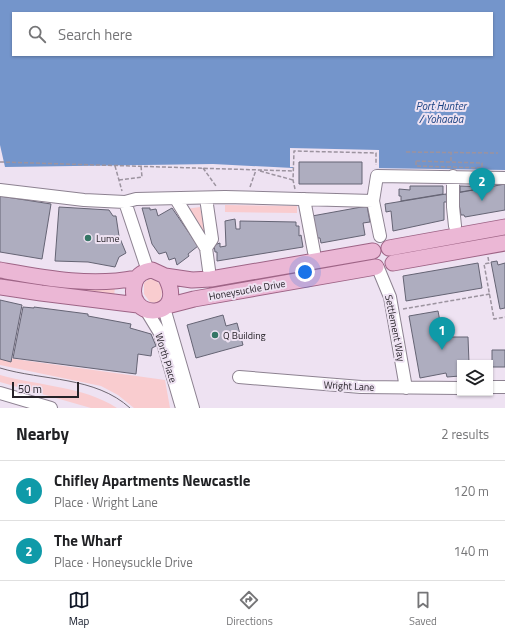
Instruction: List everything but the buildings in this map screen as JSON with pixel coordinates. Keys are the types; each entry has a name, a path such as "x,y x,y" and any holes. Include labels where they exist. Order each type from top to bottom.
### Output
{"main road":[{"path":"505,227 389,248 381,246 373,251 372,259 377,267 388,268 393,263 505,243"},
{"path":"389,248 394,257 393,263"},
{"name":"Honeysuckle Drive","path":"165,276 192,280 211,279 373,251"},
{"name":"Honeysuckle Drive","path":"165,307 194,299 377,267"},
{"path":"0,270 96,282 117,282 142,274 155,272 165,276 170,293 169,303 165,307 154,312 142,307 41,294 0,287"},
{"path":"142,274 134,290 142,307"}],"street":[{"path":"380,236 373,201 377,176 505,178"},
{"path":"453,176 453,207 455,226"},
{"path":"0,190 84,200 125,202 136,198 176,199 225,197 373,201"},
{"path":"206,198 212,239 206,248"},
{"path":"176,199 206,248 209,270"},
{"path":"304,199 314,252"},
{"path":"125,202 133,224 142,274"},
{"name":"Settlement Way","path":"377,267 390,297 406,388"},
{"name":"Worth Place","path":"142,307 160,333 182,408"},
{"name":"Worth Place","path":"165,307 193,408"},
{"name":"Wright Lane","path":"239,377 315,384 406,388 457,388"},
{"path":"493,387 505,387"},
{"path":"0,393 46,407"}],"path":[{"path":"256,170 293,180 294,151 376,152 376,168"},
{"path":"406,152 498,153"},
{"path":"451,153 451,161"},
{"path":"416,161 451,161 482,163 482,168 416,166 416,161"},
{"path":"0,162 293,171"},
{"path":"115,166 125,202"},
{"path":"119,180 142,177 141,166"},
{"path":"203,168 225,197"},
{"path":"246,198 256,170"},
{"path":"488,256 489,263 484,264 494,319 505,317"},
{"path":"403,309 490,294"}],"shaded area":[{"path":"225,205 297,206 297,213 225,212"},
{"path":"200,207 207,240 186,209"},
{"path":"0,272 115,287 114,297 0,283"},
{"path":"149,279 155,280 160,285 162,294 158,303 150,302 144,294 144,283"},
{"path":"0,357 165,380 170,408 134,408 118,395 101,386 0,365"},
{"path":"0,375 60,387 90,395 117,408 91,408 0,382"}],"water":[{"name":"Port Hunter / Yohaaba","path":"0,0 505,0 505,170 371,168 369,161 293,161 293,168 213,164 5,167 0,145"}],"pier":[{"path":"290,148 379,150 379,168 369,168 367,163 299,162 295,163 295,167 290,167"}],"tram line":[{"path":"0,368 85,385 101,390 130,408"}],"place":[{"name":"The Wharf","path":"482,201"},
{"name":"Lume","path":"88,238"},
{"name":"Q Building","path":"215,335"},
{"name":"Chifley Apartments Newcastle","path":"442,350"}]}
